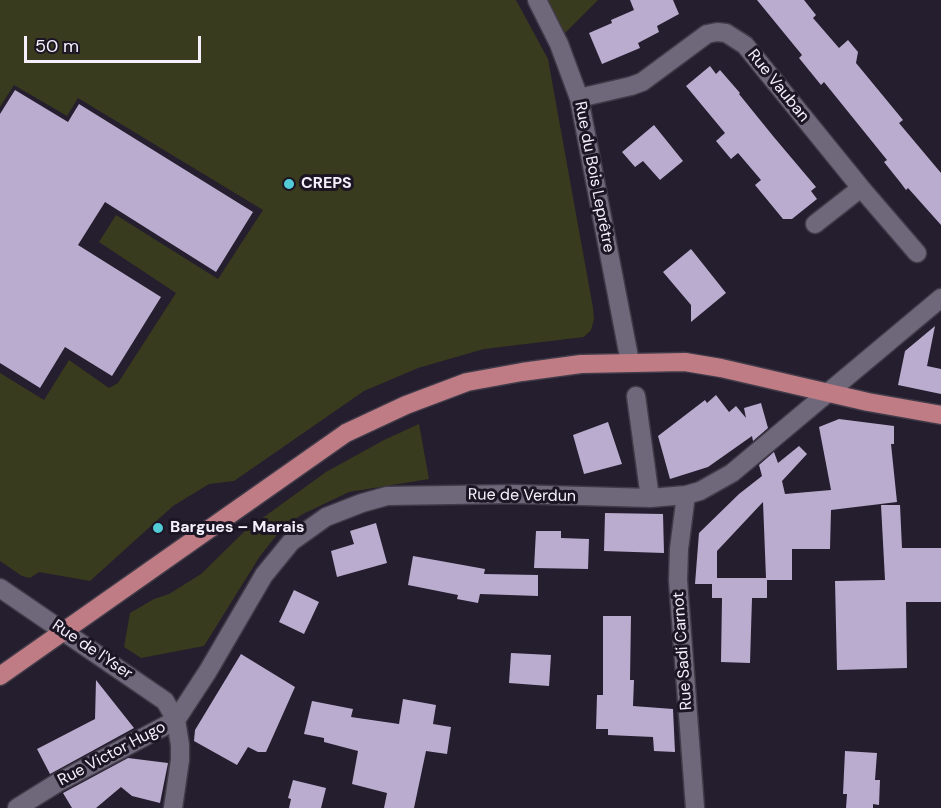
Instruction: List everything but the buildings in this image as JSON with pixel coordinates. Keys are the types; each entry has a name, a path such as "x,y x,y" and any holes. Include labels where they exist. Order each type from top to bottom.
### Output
{"main road":[{"path":"0,676 305,460 362,424 436,393 484,378 549,368 630,362 685,362 941,415"}],"street":[{"name":"Rue du Bois Leprêtre","path":"537,0 559,44 579,98 630,362"},
{"name":"Rue Vauban","path":"579,98 631,86 642,81 707,34 726,33 745,45 917,253"},
{"path":"815,224 861,188"},
{"name":"Rue de Verdun","path":"176,720 208,671 264,574 291,542 326,517 387,496 513,494 650,498 686,495 711,486 732,473 941,298"},
{"path":"636,396 650,498"},
{"name":"Rue Sadi Carnot","path":"686,495 679,549 678,580 695,808"},
{"name":"Rue de l'Yser","path":"0,588 159,696 165,701 176,720"},
{"path":"172,808 180,760 176,720"},
{"name":"Rue Victor Hugo","path":"17,808 57,783 176,720"}],"green space":[{"name":"CREPS","path":"0,0 516,0 548,59 593,308 594,319 591,330 584,337 484,349 418,368 364,391 234,481 209,484 173,506 90,581 39,572 30,578 22,576 0,561 0,373 44,400 69,360 109,388 118,383 176,293 99,242 116,215 218,279 263,210 78,98 67,116 14,85 0,107"},
{"path":"544,0 598,0 564,34"},
{"path":"419,424 429,479 349,492 303,514 284,526 260,556 204,646 141,658 124,647 130,613 154,599 169,594 201,574 246,530 326,472 384,440"}],"place":[{"name":"CREPS","path":"289,184"},
{"name":"Bargues – Marais","path":"158,528"}]}
